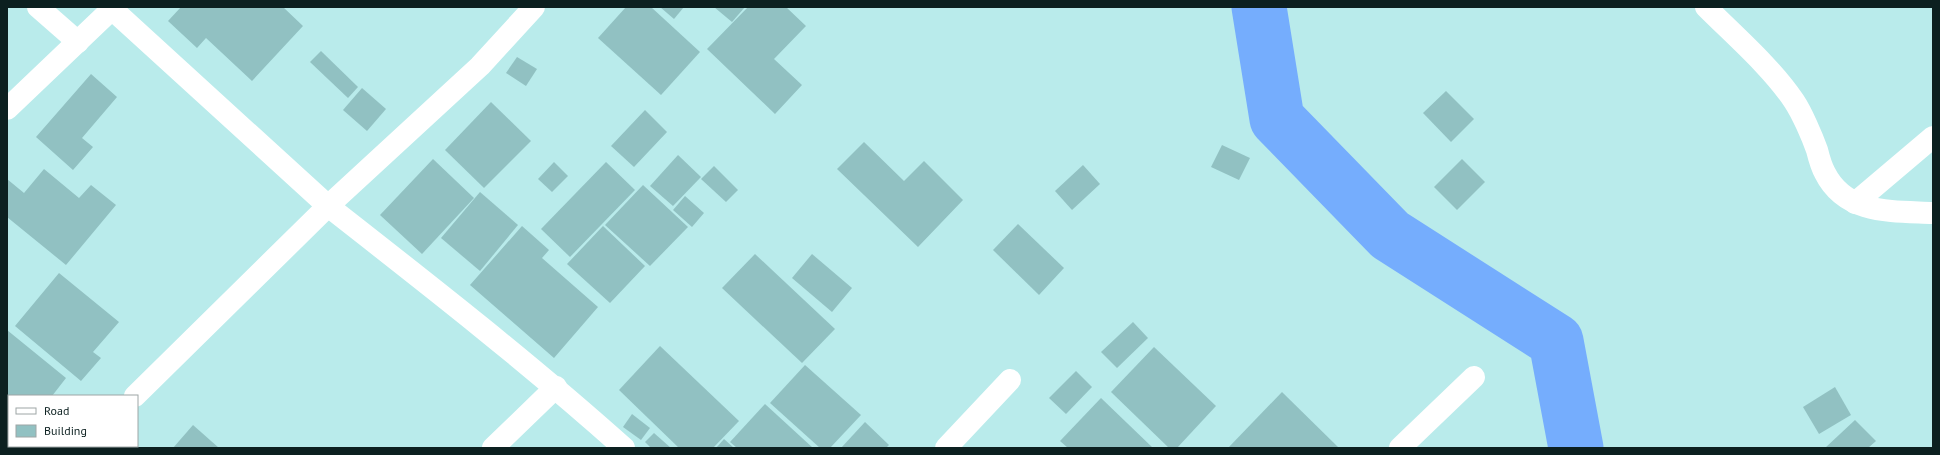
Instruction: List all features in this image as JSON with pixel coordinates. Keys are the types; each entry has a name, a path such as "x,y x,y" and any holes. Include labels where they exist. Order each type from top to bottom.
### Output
{"street":[{"path":"38,7 78,42"},
{"path":"136,395 328,206 480,66 534,7"},
{"path":"1706,7 1773,76 1794,101 1816,148 1825,174 1838,191 1855,203 1874,210 1933,213"},
{"path":"7,109 113,8 328,206 556,387 624,448"},
{"path":"1855,203 1933,137"},
{"path":"1400,448 1474,377"},
{"path":"946,448 1010,380"},
{"path":"493,448 556,387"}],"building":[{"path":"181,7 283,7 303,26 252,81 206,38 197,48 168,21"},
{"path":"626,7 651,7 700,52 661,95 598,38"},
{"path":"660,7 684,7 674,19"},
{"path":"714,7 745,7 732,22"},
{"path":"748,7 786,7 806,26 774,59 802,85 775,114 707,49"},
{"path":"321,51 358,87 348,98 310,62"},
{"path":"517,57 537,69 526,86 506,73"},
{"path":"91,74 117,97 82,138 93,147 73,170 36,137"},
{"path":"362,88 386,109 367,131 343,110"},
{"path":"1446,91 1474,119 1451,142 1423,113"},
{"path":"491,102 531,141 484,188 445,150"},
{"path":"645,110 667,132 634,167 611,146"},
{"path":"864,142 904,181 924,161 963,200 918,247 837,169"},
{"path":"1222,145 1250,158 1239,180 1211,167"},
{"path":"678,155 701,177 673,206 650,186"},
{"path":"433,159 474,198 422,254 380,215"},
{"path":"1462,159 1485,182 1457,210 1434,187"},
{"path":"554,162 568,176 552,192 538,179"},
{"path":"606,162 635,190 570,257 541,229"},
{"path":"1083,165 1100,184 1072,210 1055,191"},
{"path":"714,166 738,190 726,202 701,179"},
{"path":"44,169 79,198 91,185 116,205 66,265 7,217 7,179 24,193"},
{"path":"643,185 688,227 650,266 605,225"},
{"path":"480,192 518,225 480,271 441,238"},
{"path":"685,196 704,213 692,227 673,210"},
{"path":"1018,224 1064,268 1039,295 993,250"},
{"path":"522,226 549,250 542,258 598,307 554,358 470,285"},
{"path":"603,226 645,266 610,303 567,264"},
{"path":"755,254 835,329 802,363 722,288"},
{"path":"812,254 852,288 832,312 792,278"},
{"path":"59,273 119,322 93,352 101,358 81,381 15,326"},
{"path":"1133,322 1148,338 1117,368 1101,352"},
{"path":"7,330 66,378 53,395 8,395 8,408"},
{"path":"660,346 739,421 713,448 679,448 619,390"},
{"path":"1154,347 1216,406 1177,448 1169,448 1111,392"},
{"path":"805,365 861,415 830,448 820,448 770,403"},
{"path":"1076,371 1092,387 1066,414 1049,398"},
{"path":"1835,387 1851,415 1819,434 1803,407"},
{"path":"1282,392 1339,448 1228,448"},
{"path":"1101,398 1153,448 1068,448 1060,441"},
{"path":"765,404 813,448 737,448 730,442"},
{"path":"632,414 650,428 641,440 623,427"},
{"path":"1855,420 1876,441 1868,448 1825,448"},
{"path":"865,422 889,445 886,448 841,448"},
{"path":"193,425 219,448 173,448"},
{"path":"654,433 671,448 651,448 645,442"},
{"path":"724,439 734,448 716,448"}],"waterway":[{"path":"1259,7 1277,119 1390,235 1556,341 1576,448"}]}
